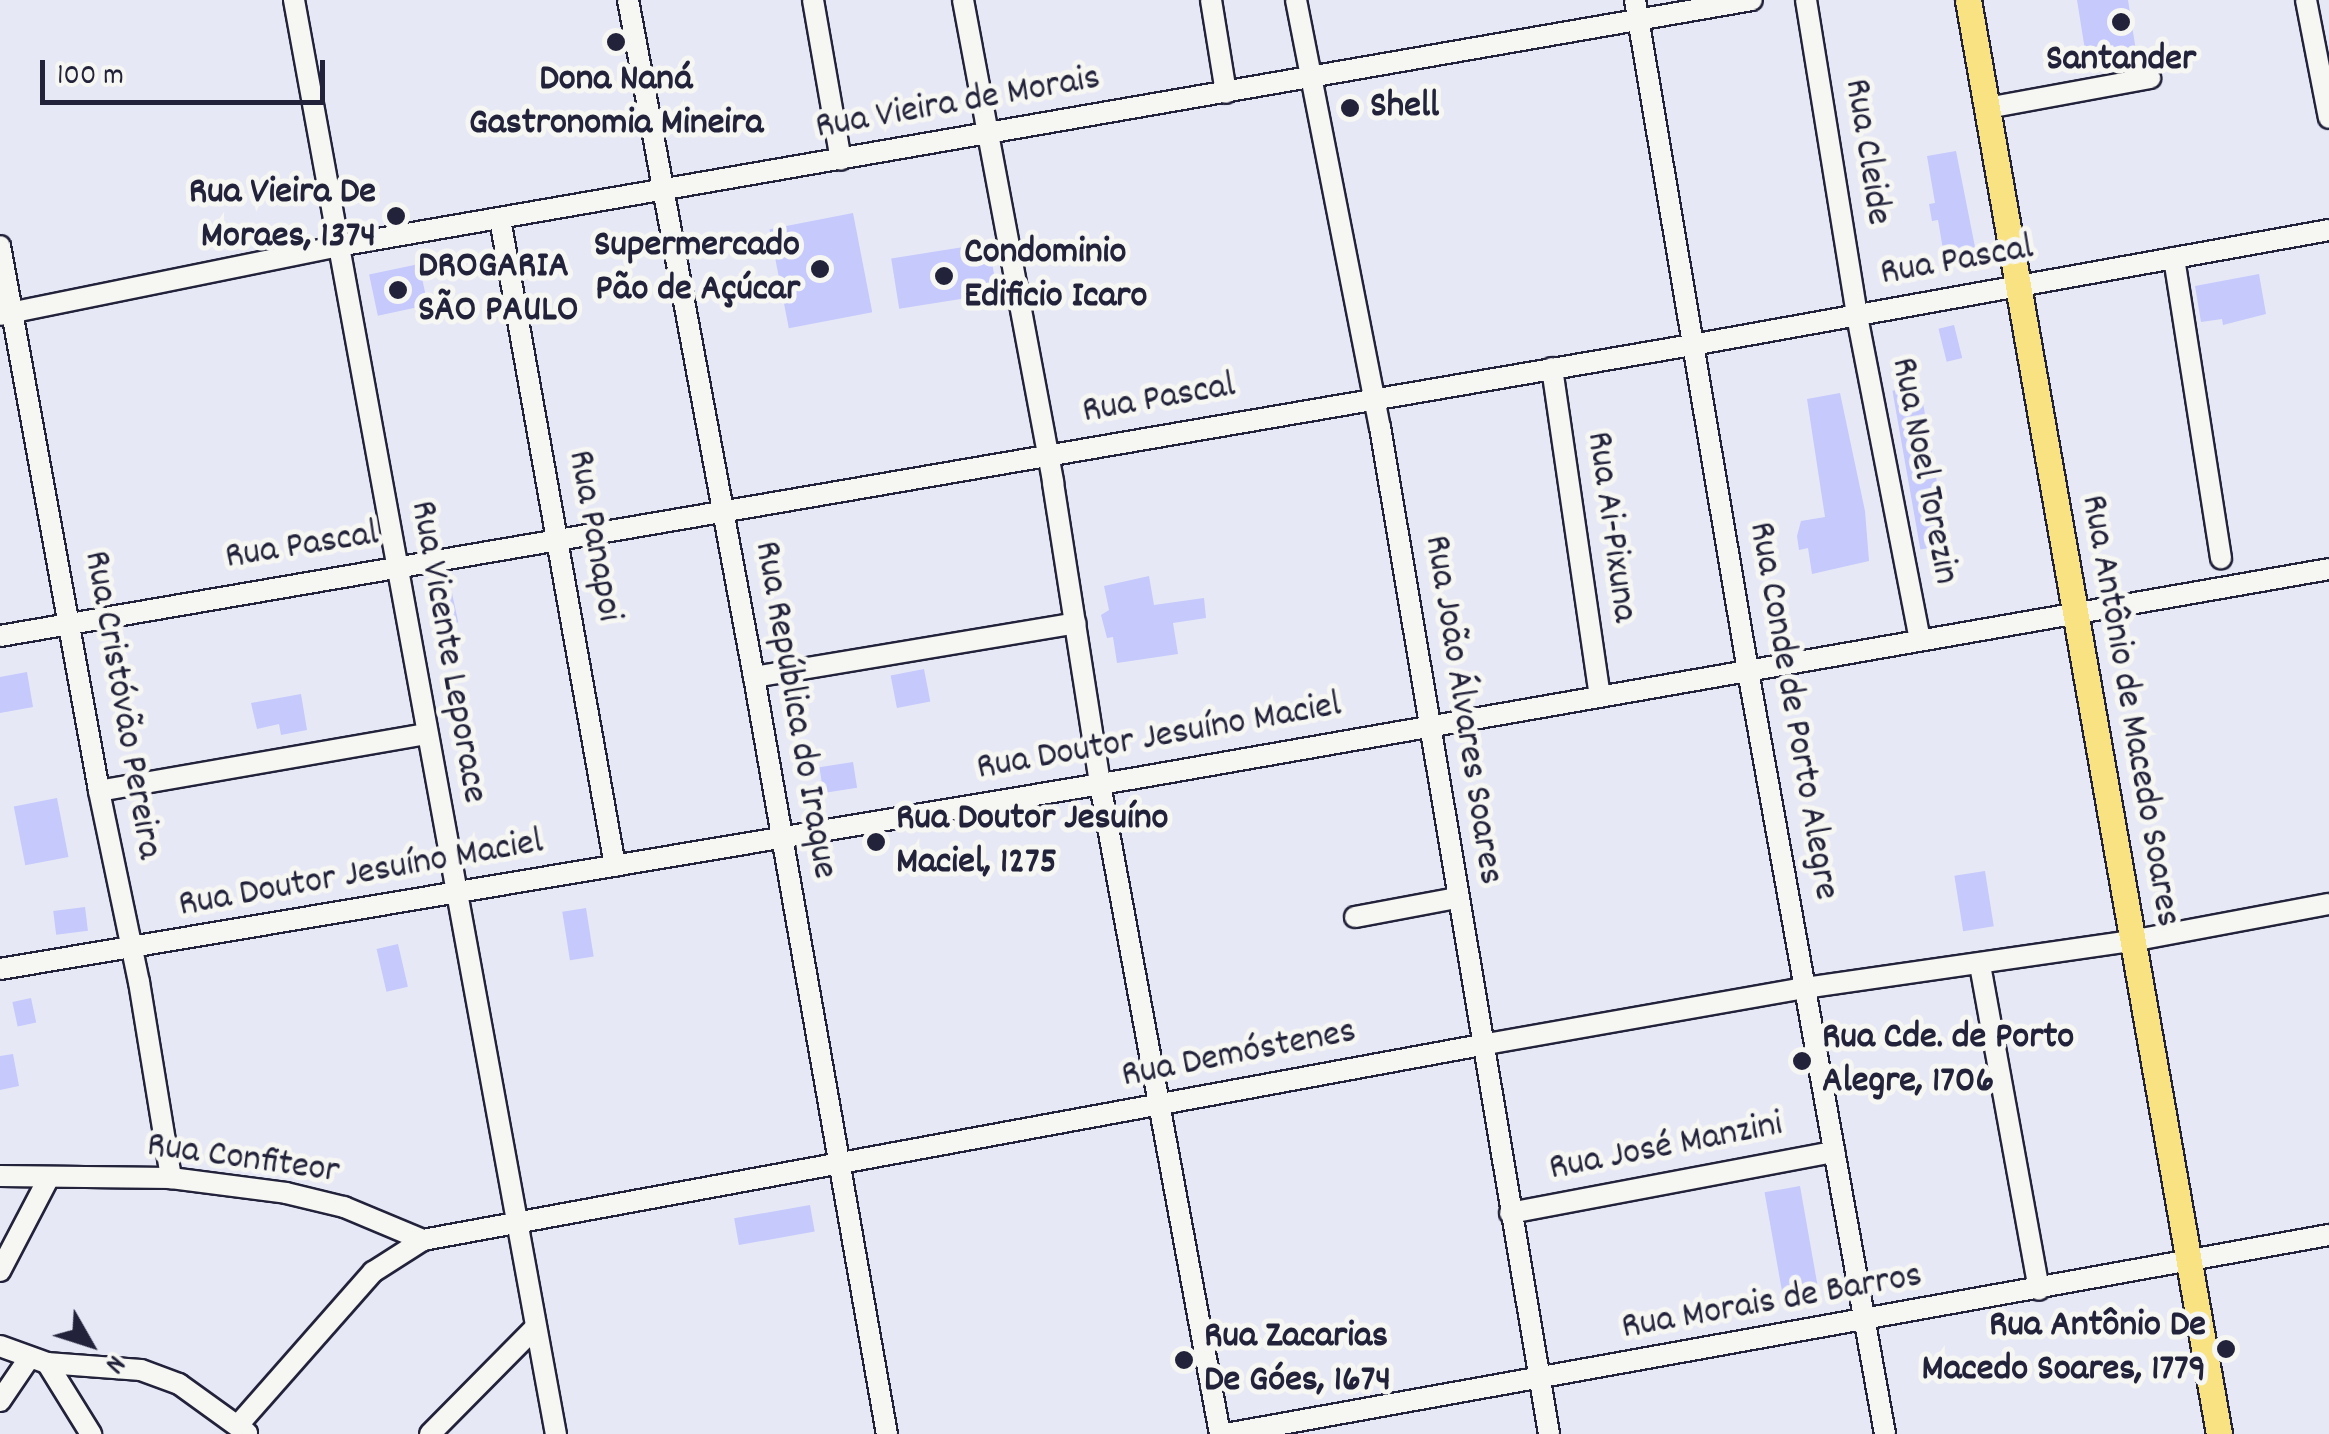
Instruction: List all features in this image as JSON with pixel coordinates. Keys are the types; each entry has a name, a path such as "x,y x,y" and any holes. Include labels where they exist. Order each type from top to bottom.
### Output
{"main road":[{"name":"Rua Antônio de Macedo Soares","path":"1968,0 2072,613 2219,1434"}],"street":[{"name":"Rua Vicente Leporace","path":"294,0 424,734 556,1434"},
{"name":"Rua República do Iraque","path":"628,0 754,677 836,1164 887,1434"},
{"path":"813,0 841,160"},
{"path":"963,0 1046,456 1100,784 1223,1434"},
{"path":"1212,0 1226,93"},
{"name":"Rua João Álvares Soares","path":"1296,0 1308,79 1374,397 1549,1434"},
{"name":"Rua Vieira de Morais","path":"6,314 338,246 1308,79 1637,10 1752,0"},
{"name":"Rua Cleide","path":"1806,0 1858,316"},
{"path":"2306,0 2329,118"},
{"name":"Rua Conde de Porto Alegre","path":"1637,10 1748,670 1885,1434"},
{"path":"1987,108 2150,78"},
{"name":"Rua Panapoi","path":"500,219 615,866"},
{"name":"Rua Pascal","path":"0,636 1692,345 2329,230"},
{"name":"Rua Cristóvão Pereira","path":"0,246 6,314 71,621 170,1178"},
{"path":"2174,258 2221,558"},
{"name":"Rua Noel Torezin","path":"1858,316 1920,640"},
{"name":"Rua Ai-Pixuna","path":"1552,368 1600,697"},
{"name":"Rua Doutor Jesuíno Maciel","path":"0,969 1100,784 2329,568"},
{"path":"754,677 1075,623"},
{"path":"99,790 424,734"},
{"path":"1355,917 1458,898"},
{"name":"Rua Demóstenes","path":"244,1429 373,1272 423,1240 1481,1044 1805,988 2131,942 2329,904"},
{"path":"1980,965 2039,1290"},
{"name":"Rua José Manzini","path":"1510,1213 1834,1152"},
{"name":"Rua Confiteor","path":"0,1176 170,1178 314,1198 423,1240"},
{"path":"0,1271 48,1179"},
{"name":"Rua Morais de Barros","path":"1223,1434 2329,1235"},
{"path":"430,1434 535,1328"},
{"path":"0,1346 38,1360 141,1370 179,1384 244,1429"},
{"path":"0,1401 38,1360"},
{"path":"38,1360 90,1434"}],"building":[{"path":"2077,0 2128,0 2136,51 2115,54 2113,45 2085,50"},
{"path":"1956,151 1978,262 1946,267 1938,220 1932,221 1929,204 1935,203 1927,156"},
{"name":"Supermercado Pão de Açúcar","path":"853,213 872,312 789,328 770,229"},
{"name":"Condominio Edificio Icaro","path":"989,243 997,293 899,309 891,258"},
{"name":"DROGARIA SÃO PAULO","path":"419,264 428,305 378,316 369,275"},
{"path":"2259,274 2266,314 2223,325 2222,319 2201,322 2195,286"},
{"path":"1954,325 1962,358 1947,362 1938,329"},
{"path":"1920,386 1948,545 1920,549 1892,391"},
{"path":"1840,393 1865,511 1869,561 1812,574 1808,548 1799,550 1797,536 1801,521 1825,517 1807,399"},
{"path":"1149,576 1154,605 1204,598 1206,618 1173,623 1178,654 1117,663 1113,637 1107,638 1101,615 1109,610 1104,586"},
{"path":"452,593 458,622 440,626 433,597"},
{"path":"924,669 930,701 897,708 891,675"},
{"path":"27,672 33,707 0,713 0,677"},
{"path":"301,694 307,730 281,735 279,724 257,729 251,703"},
{"path":"853,762 857,788 823,793 819,767"},
{"path":"57,798 68,857 25,865 14,806"},
{"path":"1985,871 1994,926 1963,931 1954,876"},
{"path":"85,907 88,931 56,935 53,911"},
{"path":"586,908 594,956 570,960 562,912"},
{"path":"398,944 408,987 386,992 377,949"},
{"path":"31,998 36,1022 18,1026 12,1002"},
{"path":"13,1054 19,1086 0,1090 0,1056"},
{"path":"1800,1186 1820,1299 1785,1306 1765,1192"},
{"path":"810,1205 815,1232 739,1245 734,1218"}],"place":[{"name":"Santander","path":"2121,22"},
{"name":"Dona Naná Gastronomia Mineira","path":"616,42"},
{"name":"Shell","path":"1350,108"},
{"name":"Rua Vieira De Moraes, 1374","path":"396,216"},
{"name":"Supermercado Pão de Açúcar","path":"820,269"},
{"name":"Condominio Edificio Icaro","path":"944,276"},
{"name":"DROGARIA SÃO PAULO","path":"398,290"},
{"name":"Rua Doutor Jesuíno Maciel, 1275","path":"876,842"},
{"name":"Rua Cde. de Porto Alegre, 1706","path":"1802,1061"},
{"name":"Rua Antônio De Macedo Soares, 1779","path":"2226,1349"},
{"name":"Rua Zacarias De Góes, 1674","path":"1184,1360"}]}
